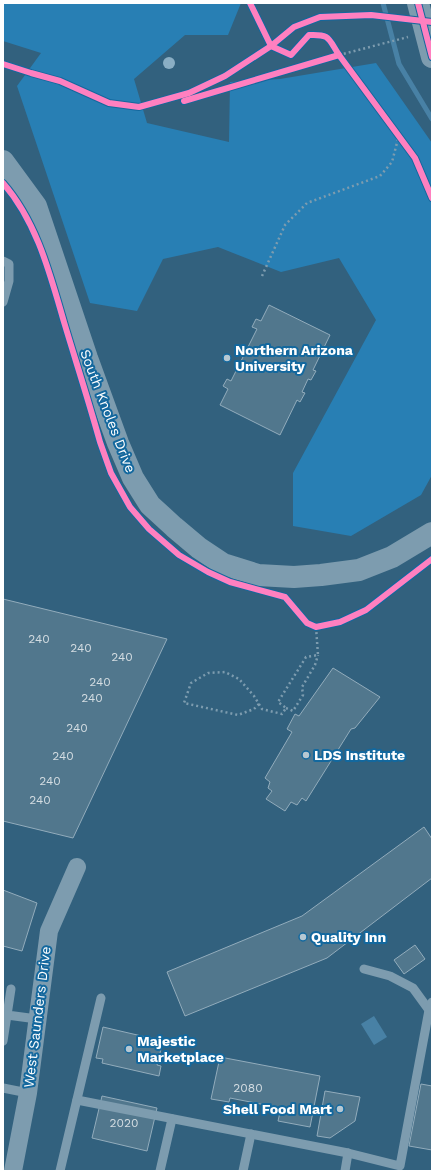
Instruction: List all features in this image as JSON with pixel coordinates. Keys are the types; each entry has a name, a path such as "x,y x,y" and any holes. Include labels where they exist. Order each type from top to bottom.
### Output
{"street":[{"path":"418,3 432,57"},
{"name":"South Knoles Drive","path":"3,161 36,206 118,443 133,478 150,505 174,527 199,548 223,564 258,575 294,577 358,570 392,557 432,533"},
{"name":"West Saunders Drive","path":"13,1171 28,1093 49,931 77,867"}],"lane":[{"path":"3,261 9,264 9,281 3,302"},
{"path":"76,1100 348,1153 383,1167 400,1166 431,1006 413,988 390,976 364,969"},
{"path":"3,1041 11,989"},
{"path":"60,1171 101,998"},
{"path":"7,1015 37,1019"},
{"path":"3,1088 28,1093"},
{"path":"160,1171 172,1119"},
{"path":"242,1171 251,1134"},
{"path":"345,1171 348,1153"}],"path":[{"path":"332,57 337,52 411,36"},
{"path":"337,52 344,61"},
{"path":"394,129 403,141"},
{"path":"262,276 285,225 308,203 380,176 392,162 399,135"},
{"path":"316,626 318,655 315,665 302,687 303,696 293,711 286,708 278,702 306,657 318,655"},
{"path":"259,704 254,709 238,715 184,703 191,683 208,673 225,672 239,679 259,704 262,709 282,714 286,708"}],"shaded area":[{"path":"3,3 241,3 228,35 185,35 134,79 147,123 229,142 230,82 280,79 376,63 432,143 432,475 421,495 351,536 293,526 293,473 376,320 339,258 281,272 218,247 163,259 137,311 90,303 17,86 41,53 3,41"},
{"path":"374,1016 387,1037 374,1045 361,1024"}],"building":[{"path":"269,305 330,335 313,370 316,371 311,380 308,379 302,392 305,393 300,402 297,400 280,435 220,405 228,389 223,386 227,379 231,381 257,329 252,327 256,319 261,321"},
{"path":"3,599 167,639 73,838 3,821"},
{"name":"LDS Institute","path":"333,668 380,697 355,728 351,729 306,801 302,798 297,805 291,802 285,811 266,799 272,791 268,788 270,782 265,778 292,732 287,729 295,714 299,716"},
{"name":"Quality Inn","path":"424,827 432,839 432,878 327,958 185,1016 167,972 302,916"},
{"path":"3,890 37,903 22,951 3,946"},
{"path":"415,945 425,959 404,974 394,960"},
{"name":"Majestic Marketplace","path":"103,1027 163,1041 157,1065 161,1066 159,1076 102,1063 103,1059 96,1058"},
{"path":"220,1057 320,1076 310,1127 278,1121 281,1108 230,1098 229,1102 211,1099"},
{"path":"421,1084 432,1086 432,1150 409,1146"},
{"name":"Shell Food Mart","path":"325,1091 360,1097 355,1121 330,1138 317,1136"},
{"path":"102,1096 157,1108 147,1151 92,1138"}],"waterway":[{"path":"383,3 399,64 432,119"}],"cycle path":[{"path":"250,3 271,46 291,55 309,35 321,35 328,38 415,158 432,198"},
{"path":"418,3 432,57"},
{"path":"3,64 60,81 109,103 139,107 189,93 225,76 271,46 294,27 320,17 371,15 432,22"},
{"path":"184,101 339,55"},
{"path":"3,183 25,214 34,231 48,267 100,442 111,473 130,507 149,529 179,555 208,572 230,582 285,597 307,623 316,627 340,622 366,610 432,559"}],"place":[{"name":"Northern Arizona University","path":"227,358"},
{"name":"LDS Institute","path":"306,755"},
{"name":"Quality Inn","path":"303,937"},
{"name":"Majestic Marketplace","path":"129,1049"},
{"name":"Shell Food Mart","path":"340,1109"}]}
